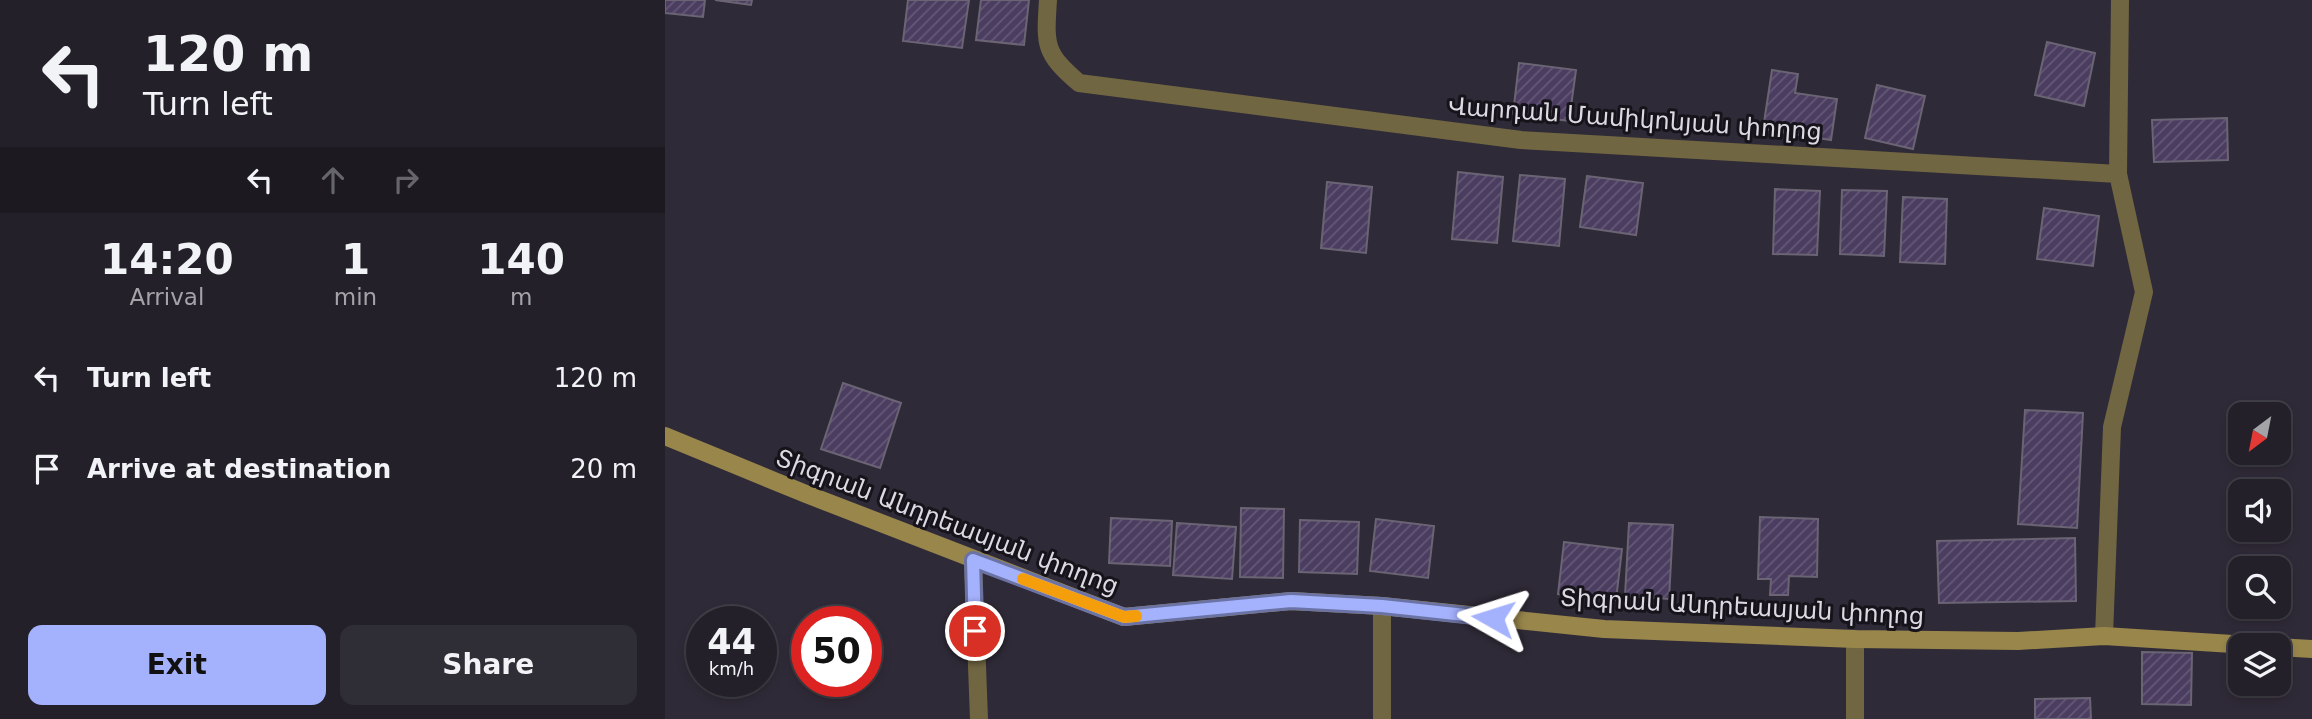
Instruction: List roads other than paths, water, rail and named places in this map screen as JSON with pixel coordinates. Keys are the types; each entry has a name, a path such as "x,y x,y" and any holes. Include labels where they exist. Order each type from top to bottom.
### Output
{"main road":[{"name":"Տիգրան Անդրեասյան փողոց","path":"665,436 973,560 1124,617 1291,601 1382,606 1604,629 1855,639 2018,640 2104,636 2228,644"},
{"path":"2291,648 2312,649"}],"street":[{"name":"Վարդան Մամիկոնյան փողոց","path":"1048,0 1046,36 1056,63 1079,83 1521,140 2118,174"},
{"path":"2104,636 2112,427 2144,292 2118,174 2120,0"},
{"path":"973,560 979,719"},
{"path":"1382,606 1382,719"},
{"path":"1855,639 1855,719"}]}
